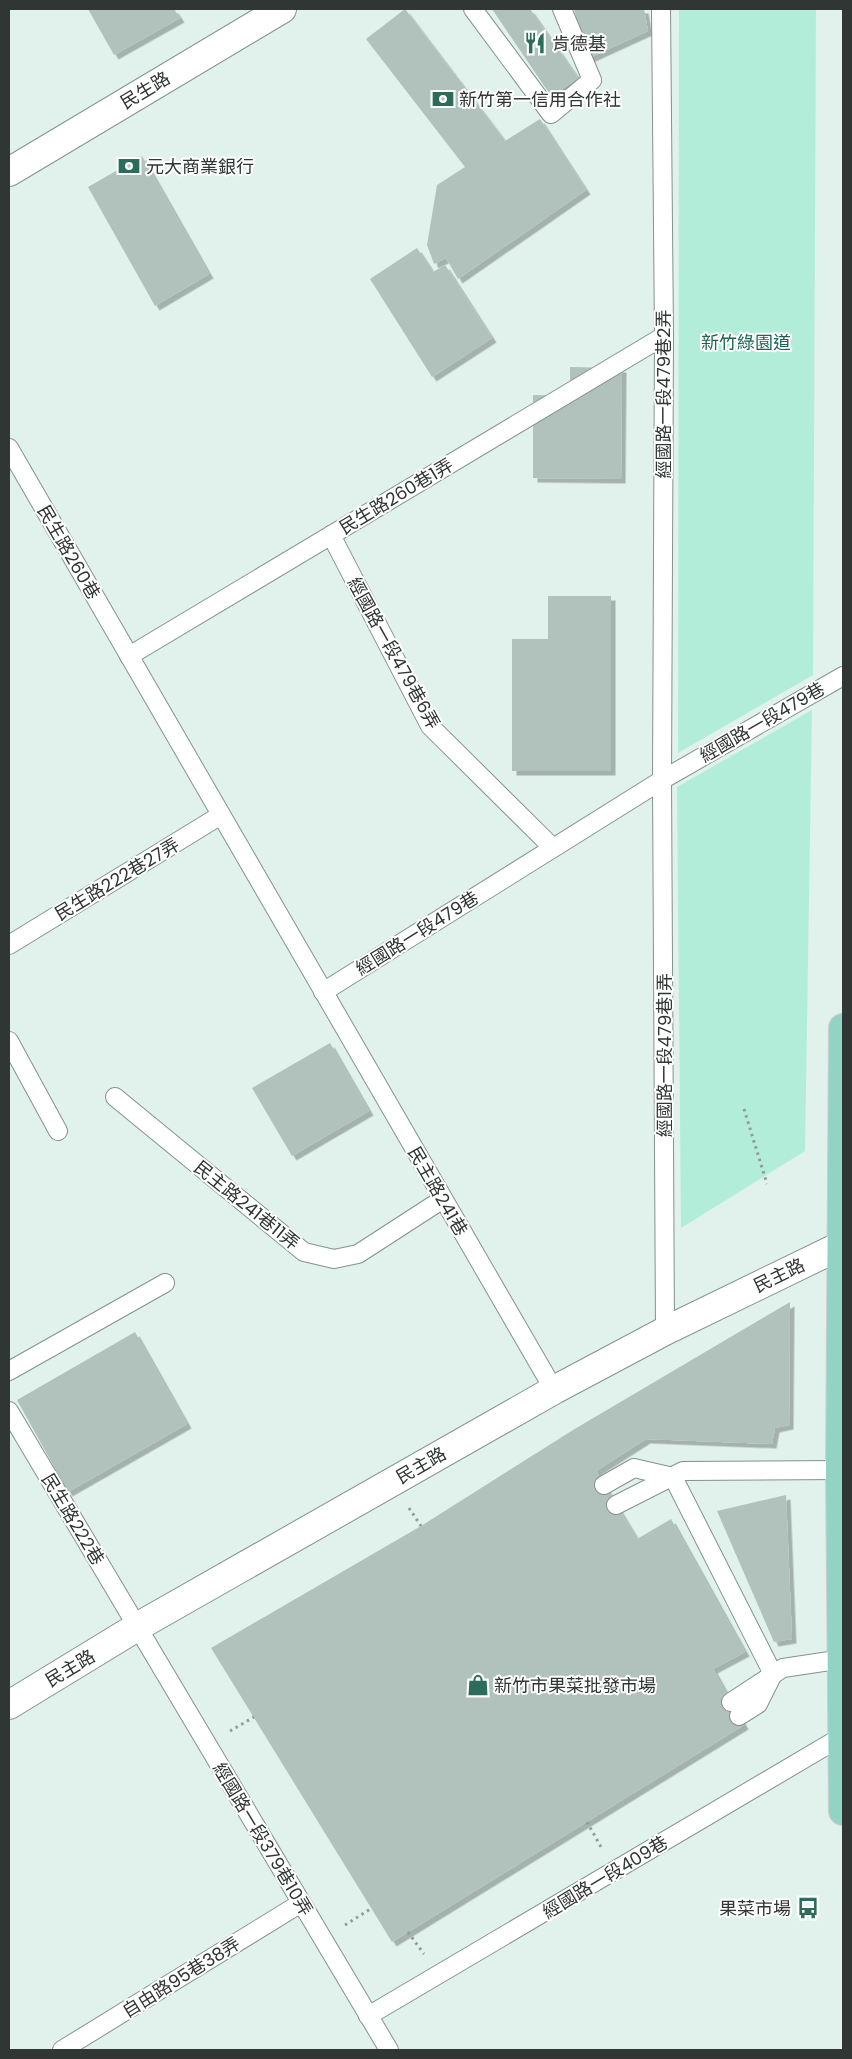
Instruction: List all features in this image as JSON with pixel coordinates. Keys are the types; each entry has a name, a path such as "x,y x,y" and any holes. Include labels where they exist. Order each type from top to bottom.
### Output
{"main road":[{"path":"843,1028 840,1470 843,1811"}],"street":[{"name":"民生路","path":"9,172 282,9"},
{"name":"民主路","path":"9,1705 137,1627 554,1390 665,1331 842,1245"}],"lane":[{"path":"473,9 551,114 592,80 562,9"},
{"name":"經國路一段479巷2弄","path":"661,9 664,336 662,780"},
{"name":"民生路260巷1弄","path":"129,656 664,336"},
{"name":"民生路260巷","path":"9,448 129,656"},
{"name":"經國路一段479巷6弄","path":"330,535 430,726 553,848"},
{"path":"129,656 323,992"},
{"name":"經國路一段479巷","path":"323,992 662,780 843,676"},
{"name":"經國路一段479巷1弄","path":"662,780 665,1331"},
{"name":"民生路222巷27弄","path":"10,940 221,815"},
{"name":"民主路241巷","path":"323,992 554,1390"},
{"path":"9,1041 58,1131"},
{"name":"民主路241巷11弄","path":"114,1097 304,1252 334,1259 358,1254 443,1199"},
{"path":"9,1371 165,1283"},
{"name":"民生路222巷","path":"9,1411 137,1627"},
{"path":"604,1485 634,1468 673,1477"},
{"path":"616,1505 683,1471 840,1470"},
{"path":"673,1477 773,1674"},
{"name":"經國路一段379巷10弄","path":"137,1627 389,2050"},
{"path":"735,1709 773,1674 783,1668 843,1659"},
{"name":"經國路一段409巷","path":"368,2016 842,1737"},
{"name":"自由路95巷38弄","path":"62,2050 301,1903"}],"path":[{"path":"744,1109 767,1184"}],"green space":[{"name":"新竹綠園道","path":"679,9 816,9 813,675 678,753"},
{"path":"812,710 805,1151 681,1228 677,787"}],"building":[{"path":"88,9 174,9 180,18 114,55"},
{"path":"405,9 505,141 540,119 586,190 458,279 446,258 434,264 427,245 437,185 465,167 366,39"},
{"name":"肯德基","path":"492,9 530,9 578,78 551,96"},
{"path":"574,9 644,9 648,31 587,59"},
{"path":"142,156 209,274 155,306 88,187"},
{"path":"417,248 433,272 445,265 492,338 432,377 370,279"},
{"path":"570,367 622,368 621,479 533,478 533,395 570,396"},
{"path":"548,596 611,596 611,771 512,771 512,639 548,639"},
{"path":"330,1043 369,1111 292,1156 252,1088"},
{"name":"新竹市果菜批發市場","path":"790,1302 789,1425 775,1428 772,1444 646,1439 596,1471 637,1539 671,1519 745,1652 713,1669 744,1725 392,1942 211,1648 421,1526 573,1430"},
{"path":"135,1332 187,1424 68,1492 17,1400"},
{"path":"786,1495 792,1639 774,1642 717,1511"}],"place":[{"name":"肯德基","path":"535,43"},
{"name":"新竹第一信用合作社","path":"443,99"},
{"name":"元大商業銀行","path":"129,166"},
{"name":"新竹市果菜批發市場","path":"478,1685"},
{"name":"果菜市場","path":"808,1908"}]}
